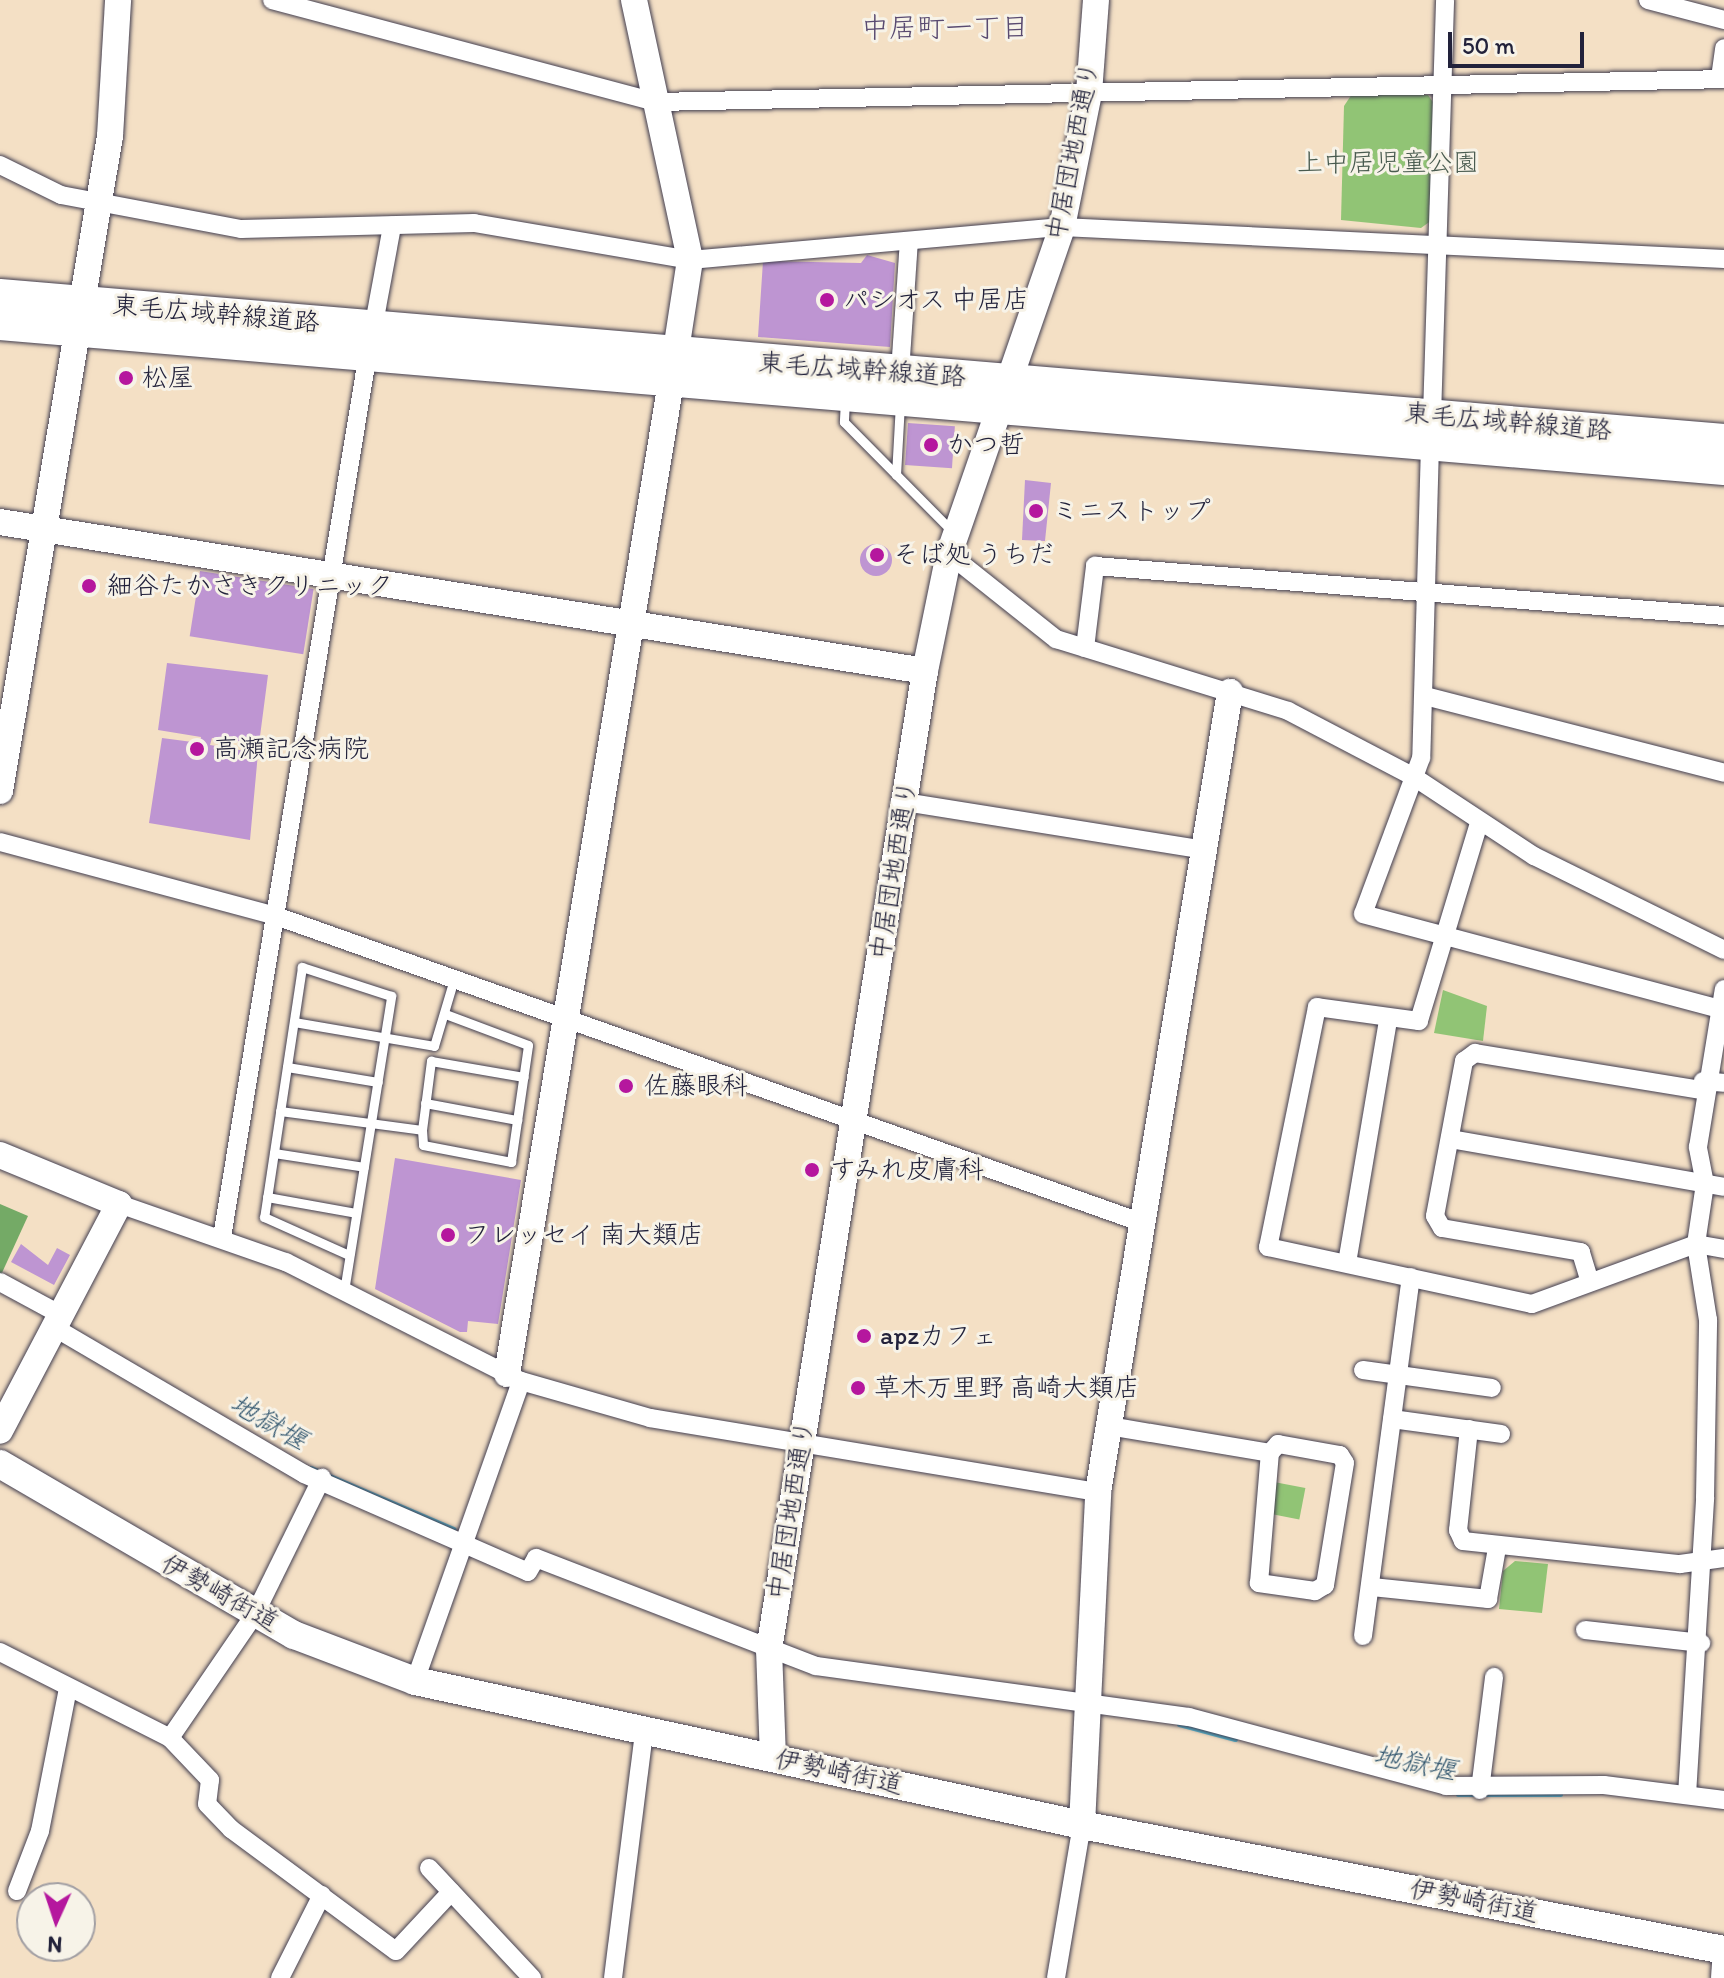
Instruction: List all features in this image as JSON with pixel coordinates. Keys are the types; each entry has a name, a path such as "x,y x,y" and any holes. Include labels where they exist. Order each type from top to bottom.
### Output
{"highway":[{"name":"東毛広域幹線道路","path":"0,295 79,316 673,369 1431,431 1724,469"},
{"name":"東毛広域幹線道路","path":"0,324 79,316"},
{"name":"東毛広域幹線道路","path":"673,369 845,396 900,386"},
{"name":"東毛広域幹線道路","path":"1431,431 1724,440"}],"main road":[{"name":"伊勢崎街道","path":"0,1464 255,1614 415,1681 1082,1825 1723,1950"}],"street":[{"path":"1,777 99,204 119,54 118,0"},
{"path":"272,0 656,102 1722,78 1724,48"},
{"path":"415,1681 514,1378 563,1018 632,626 690,260 634,0"},
{"name":"中居団地西通り","path":"773,1758 769,1650 925,671 953,544 1002,394 1062,227 1089,93 1096,0"},
{"path":"1445,0 1425,592 1425,696 1414,777 1363,914 1720,1009"},
{"path":"1648,0 1724,20"},
{"path":"0,165 61,195 241,229 508,226 690,260 1062,227 1724,259"},
{"path":"222,1237 336,575 371,341 392,226"},
{"path":"900,386 909,241"},
{"path":"0,522 925,671"},
{"path":"953,544 1056,639 1288,711 1414,777 1479,823 1724,950"},
{"path":"1085,648 1095,566 1724,616"},
{"path":"1056,1978 1082,1825 1093,1699 1098,1492 1200,849 1230,692"},
{"path":"1425,696 1724,773"},
{"path":"905,802 1200,849"},
{"path":"1479,823 1441,936 1419,1021 1388,1020 1317,1007 1268,1247 1532,1304 1589,1279 1696,1244 1724,1249"},
{"path":"0,842 276,916 1140,1222"},
{"path":"1687,1795 1701,1643 1700,1558 1708,1320 1696,1244 1715,1186 1698,1147 1703,1085 1724,989"},
{"path":"1347,1263 1388,1020"},
{"path":"1589,1279 1581,1252 1442,1228 1435,1216 1464,1061 1475,1053 1703,1085 1724,1083"},
{"path":"1450,1139 1715,1186"},
{"path":"0,1155 119,1204 222,1237 344,1291 514,1378 650,1418 802,1440 1098,1492"},
{"path":"0,1431 60,1322 119,1204"},
{"path":"1363,1636 1372,1587 1392,1419 1394,1371 1411,1277"},
{"path":"0,1282 254,1447 528,1572 536,1558 769,1650 835,1671 1093,1699 1480,1790 1604,1785 1724,1800"},
{"path":"1363,1370 1394,1371 1492,1388"},
{"path":"1392,1419 1501,1434"},
{"path":"1109,1426 1270,1453"},
{"path":"1469,1429 1458,1530 1463,1541 1497,1548 1680,1564 1700,1558 1724,1558"},
{"path":"1278,1444 1340,1455 1345,1463 1325,1585 1315,1591 1259,1583 1270,1453 1278,1444"},
{"path":"170,1738 255,1614 322,1478"},
{"path":"1372,1587 1488,1599 1497,1548"},
{"path":"1585,1630 1701,1643"},
{"path":"0,1652 170,1738 210,1780 207,1804 231,1829 396,1951 451,1892"},
{"path":"1480,1790 1494,1677"},
{"path":"20,1882 40,1831 68,1688"},
{"path":"613,1978 644,1732"},
{"path":"429,1868 532,1978"},
{"path":"280,1978 322,1895"},
{"path":"1720,1978 1723,1950"}],"lane":[{"path":"896,475 900,386"},
{"path":"845,396 844,422 896,475 953,544"},
{"path":"344,1291 391,996 302,967 264,1217 349,1255"},
{"path":"445,1014 528,1045 511,1162 423,1145 422,1130 431,1061 454,979"},
{"path":"294,1022 434,1046"},
{"path":"431,1061 524,1077"},
{"path":"287,1067 378,1082"},
{"path":"425,1103 517,1120"},
{"path":"280,1111 422,1130"},
{"path":"274,1153 364,1167"},
{"path":"267,1197 356,1213"}],"green space":[{"name":"上中居児童公園","path":"1352,94 1428,95 1435,105 1432,220 1421,228 1341,220 1344,106"},
{"path":"1443,990 1487,1006 1483,1041 1434,1033"},
{"path":"0,1204 28,1216 1,1275 0,1274"},
{"path":"1274,1482 1305,1488 1299,1520 1268,1513"},
{"path":"1515,1561 1548,1564 1542,1613 1499,1609 1503,1571"}],"building":[{"name":"パシオス 中居店","path":"867,255 895,263 890,347 758,337 763,261 861,263"},
{"name":"かつ哲","path":"908,423 955,426 952,468 905,465"},
{"name":"ミニストップ","path":"1025,480 1051,483 1045,541 1022,540"},
{"name":"そば処 うちだ","path":"876,544 888,548 892,560 888,572 876,576 864,572 860,560 864,548"},
{"path":"200,571 314,589 303,654 190,636"},
{"name":"高瀬記念病院","path":"167,663 268,675 259,744 212,738 210,745 258,753 250,840 149,823 162,738 200,743 201,737 158,730"},
{"name":"フレッセイ 南大類店","path":"395,1158 521,1180 498,1324 468,1321 467,1332 460,1332 375,1289"},
{"path":"21,1244 48,1265 57,1248 70,1255 54,1285 11,1262"}],"waterway":[{"name":"地獄堰","path":"311,1468 453,1529"},
{"name":"地獄堰","path":"1179,1724 1235,1739"},
{"name":"地獄堰","path":"1458,1794 1560,1794"}],"place":[{"name":"パシオス 中居店","path":"827,300"},
{"name":"松屋","path":"126,378"},
{"name":"かつ哲","path":"931,445"},
{"name":"ミニストップ","path":"1036,511"},
{"name":"そば処 うちだ","path":"877,555"},
{"name":"細谷たかさきクリニック","path":"89,586"},
{"name":"高瀬記念病院","path":"197,749"},
{"name":"佐藤眼科","path":"626,1086"},
{"name":"すみれ皮膚科","path":"812,1170"},
{"name":"フレッセイ 南大類店","path":"448,1235"},
{"name":"apzカフェ","path":"864,1336"},
{"name":"草木万里野 高崎大類店","path":"858,1388"}],"district":[{"name":"中居町一丁目","path":"945,27"}]}
